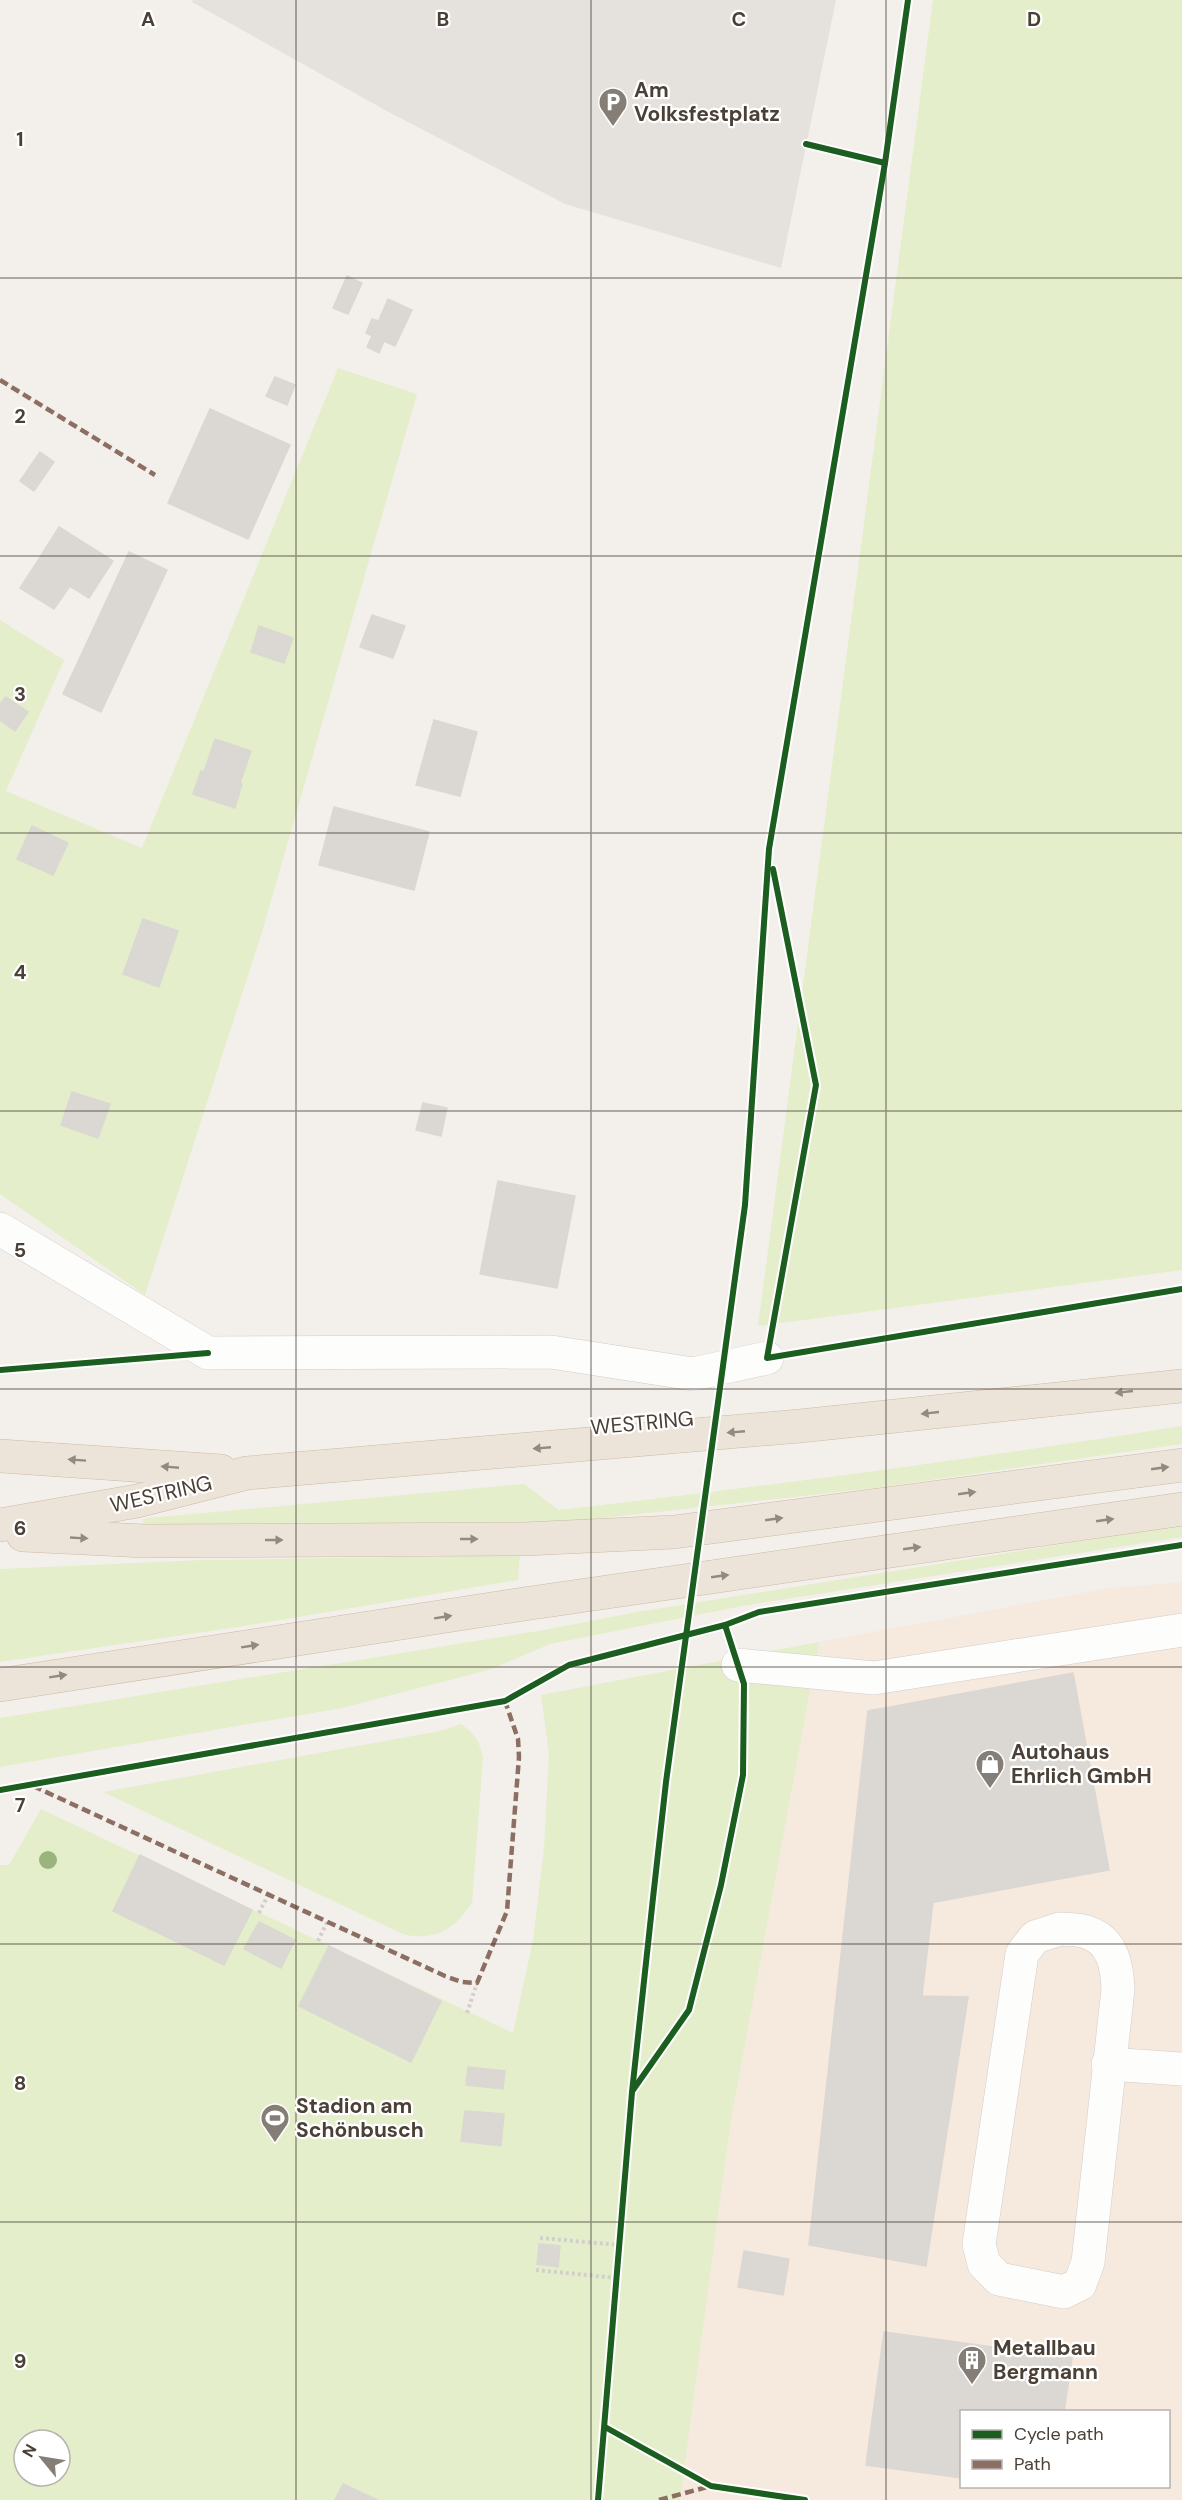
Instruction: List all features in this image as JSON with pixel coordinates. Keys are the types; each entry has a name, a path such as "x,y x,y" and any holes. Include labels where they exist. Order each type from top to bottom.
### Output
{"highway":[{"name":"WESTRING","path":"0,1525 137,1501 247,1473 800,1426 1182,1386"},
{"path":"0,1456 58,1458 247,1473"},
{"name":"WESTRING","path":"0,1534 157,1541 525,1539 674,1532 1182,1465"},
{"path":"0,1685 524,1604 1182,1509"}],"lane":[{"path":"0,1229 208,1353 551,1352 693,1374 767,1358"},
{"path":"738,1665 874,1678 1182,1630"},
{"path":"1060,1929 1089,1933 1109,1947 1117,1967 1118,1989 1108,2064 1088,2262 1080,2284 1064,2292 999,2279 984,2264 979,2244 1022,1954 1035,1937 1060,1929"},
{"path":"1108,2064 1182,2069"}],"path":[{"path":"666,1782 745,1205"},
{"path":"259,1913 268,1895"},
{"path":"318,1941 327,1922"},
{"path":"467,2013 477,1983"},
{"path":"540,2238 620,2245"},
{"path":"536,2270 617,2278"}],"shaded area":[{"name":"Am Volksfestplatz","path":"193,0 836,0 781,268 565,204 385,110 192,2"},
{"path":"1182,1582 1182,2500 680,2500 730,2126 819,1642 1109,1588"}],"green space":[{"path":"933,0 1182,0 1182,1270 758,1326"},
{"path":"338,368 417,394 262,932 145,1295 0,1194 0,620 64,660 6,791 142,848"},
{"path":"1182,1426 1182,1444 875,1488 576,1521 499,1526 142,1526 144,1519 148,1518 524,1484 559,1510 1027,1450"},
{"path":"1182,1525 1182,1537 742,1606 550,1644 492,1669 342,1708 0,1767 0,1718 544,1630 637,1612"},
{"path":"520,1555 518,1580 257,1624 0,1662 0,1569 202,1560"},
{"name":"Stadion am Schönbusch","path":"819,1642 730,2126 680,2500 0,2500 0,1865 9,1865 41,1809 513,2033 533,1940 544,1848 549,1754 541,1695"},
{"path":"461,1724 476,1739 483,1758 472,1903 452,1926 427,1936 405,1935 103,1792 440,1731"}],"building":[{"path":"347,276 362,283 348,314 333,308"},
{"path":"388,299 412,310 395,346 372,336"},
{"path":"372,319 379,321 372,336 366,333"},
{"path":"372,336 384,341 379,353 367,347"},
{"path":"275,377 295,385 287,405 266,396"},
{"path":"210,409 290,445 248,539 168,503"},
{"path":"40,452 54,462 34,491 20,481"},
{"path":"59,527 113,561 89,598 35,565"},
{"path":"129,552 167,570 101,712 63,694"},
{"path":"35,565 70,586 54,609 20,588"},
{"path":"372,615 405,626 393,658 360,647"},
{"path":"259,626 293,638 284,663 251,652"},
{"path":"6,697 28,712 15,731 0,720 0,704"},
{"path":"434,720 477,732 460,796 416,785"},
{"path":"215,739 251,751 240,783 204,772"},
{"path":"201,771 242,784 235,808 193,794"},
{"path":"334,807 429,832 414,890 319,865"},
{"path":"32,826 68,843 53,875 17,859"},
{"path":"143,919 178,931 159,987 123,974"},
{"path":"72,1092 110,1104 98,1138 61,1125"},
{"path":"423,1103 447,1108 441,1136 416,1130"},
{"path":"498,1181 575,1196 557,1288 480,1274"},
{"name":"Autohaus Ehrlich GmbH","path":"1073,1673 1109,1870 902,1908 873,1710"},
{"path":"873,1710 902,1908 933,1902 922,1996 968,1997 926,2266 809,2245 868,1711"},
{"path":"140,1855 252,1910 224,1965 113,1911"},
{"path":"259,1922 295,1940 281,1968 244,1949"},
{"path":"329,1946 441,2001 411,2062 299,2006"},
{"path":"468,2067 505,2071 503,2089 466,2085"},
{"path":"465,2111 504,2114 501,2146 461,2141"},
{"path":"539,2244 560,2246 558,2267 537,2264"},
{"path":"744,2251 789,2259 783,2295 738,2287"},
{"name":"Metallbau Bergmann","path":"884,2332 1072,2358 1064,2410 960,2410 960,2478 866,2465"},
{"path":"343,2484 373,2498 378,2500 335,2500"}],"marked path":[{"path":"0,380 155,475"},
{"path":"33,1786 445,1976 462,1982 477,1983 507,1911 519,1757 518,1739 505,1701"},
{"path":"659,2500 711,2486"}],"cycle path":[{"path":"598,2500 632,2092 666,1782 745,1205 769,849 885,163 908,0"},
{"path":"806,144 885,163"},
{"path":"773,869 816,1085 767,1358 1182,1289"},
{"path":"0,1370 208,1353"},
{"path":"0,1790 505,1701 569,1665 725,1625 759,1612 1182,1545"},
{"path":"633,2090 689,2010 721,1885 743,1775 744,1684 725,1625"},
{"path":"605,2427 711,2486 805,2500"}],"place":[{"name":"Am Volksfestplatz","path":"613,128"},
{"name":"Autohaus Ehrlich GmbH","path":"990,1790"},
{"name":"Stadion am Schönbusch","path":"275,2144"},
{"name":"Metallbau Bergmann","path":"972,2386"}]}
